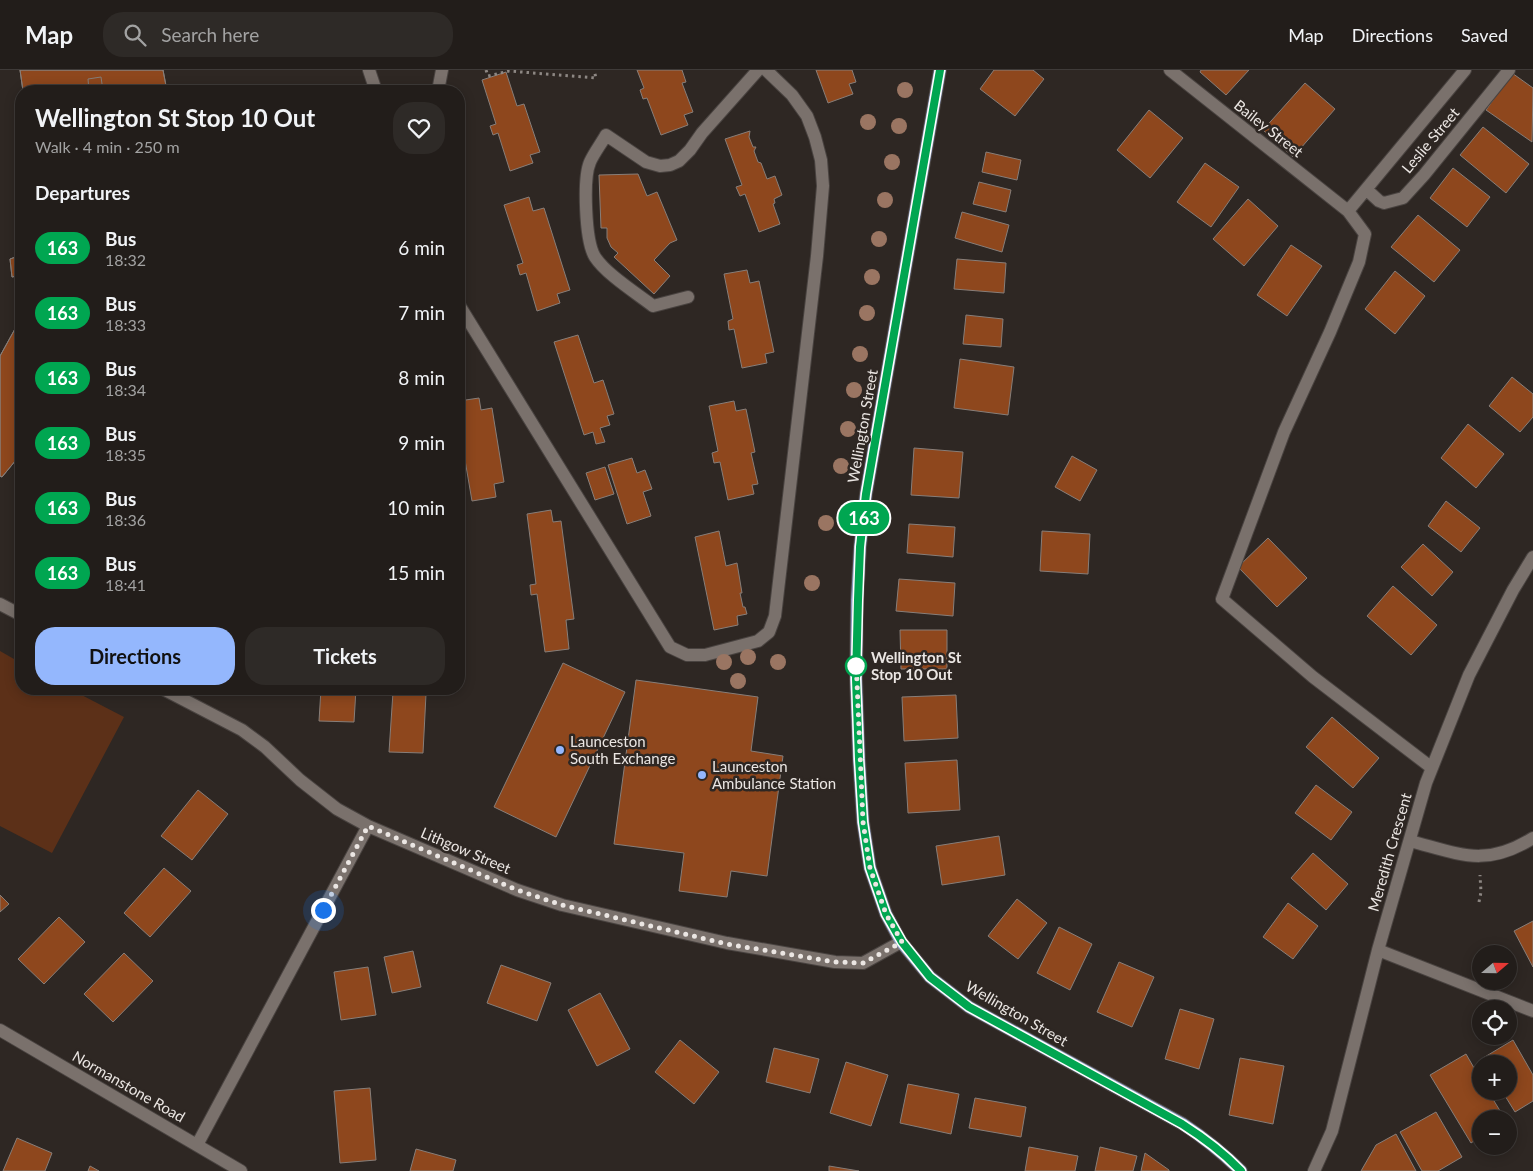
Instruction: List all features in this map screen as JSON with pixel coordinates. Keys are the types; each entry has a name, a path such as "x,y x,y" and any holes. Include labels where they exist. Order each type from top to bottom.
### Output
{"main road":[{"name":"Wellington Street","path":"940,70 866,494 860,547 856,679 863,822 870,868 886,914 902,942 930,977 969,1007 1205,1138 1241,1171"}],"street":[{"path":"369,70 374,85"},
{"path":"439,85 442,70"},
{"path":"688,297 653,306 602,266 594,256 588,241 586,227 587,173 590,162 606,135 646,162 660,166 670,165 679,161 758,70"},
{"path":"465,316 670,647 687,655 705,655 758,641 769,632 775,616 817,256 823,186 821,160 807,116 792,95 766,70"},
{"name":"Bailey Street","path":"1170,70 1348,211 1365,234 1359,262 1330,332 1284,432 1222,599 1313,677 1432,768"},
{"name":"Leslie Street","path":"1348,211 1465,70"},
{"name":"Leslie Street","path":"1367,190 1378,201 1384,203 1403,198 1424,175 1508,70"},
{"name":"Meredith Crescent","path":"1314,1171 1334,1124 1378,950 1432,768 1469,674 1513,590 1533,557"},
{"path":"0,604 15,612"},
{"name":"Lithgow Street","path":"175,695 242,730 265,747 336,810 368,826 517,890 553,902 727,944 835,962 863,963 902,942"},
{"path":"197,1145 368,826"},
{"path":"1410,841 1454,853 1479,857 1501,854 1533,838"},
{"path":"1378,950 1533,1011"},
{"name":"Normanstone Road","path":"0,1030 241,1171"}],"path":[{"path":"486,70 488,76 509,71 596,78 594,70"},
{"path":"1479,857 1481,892 1479,902"}],"shaded area":[{"path":"0,651 15,660 15,695 82,695 124,717 52,853 0,826"}],"building":[{"path":"20,70 163,70 166,85 102,85 101,77 88,79 88,85 22,85"},
{"path":"20,70 163,70 166,85 22,85"},
{"path":"637,70 682,70 686,82 682,83 693,112 684,115 688,125 661,135 647,98 643,99 640,90 644,88"},
{"path":"816,70 852,70 856,82 849,84 853,94 828,103"},
{"path":"994,70 1033,70 1044,79 1015,116 980,89"},
{"path":"1201,70 1249,70 1226,95 1200,72"},
{"path":"506,72 517,106 524,104 540,152 530,155 533,163 510,171 498,133 493,135 490,126 496,124 482,80"},
{"path":"1512,73 1533,88 1532,142 1486,110"},
{"path":"1305,83 1335,109 1293,157 1263,130"},
{"path":"1149,110 1183,138 1150,178 1117,150"},
{"path":"1483,127 1529,164 1506,193 1460,155"},
{"path":"750,131 749,137 753,147 756,147 754,151 758,162 761,163 767,179 775,176 782,195 774,199 775,203 773,204 780,224 759,232 745,194 740,196 736,187 742,185 725,139"},
{"path":"986,152 1021,160 1017,180 982,172"},
{"path":"1205,163 1239,187 1211,227 1177,202"},
{"path":"1453,168 1490,197 1467,227 1430,198"},
{"path":"638,174 647,196 657,192 677,240 670,243 654,260 670,276 654,294 614,257 618,253 611,247 607,238 607,228 601,228 599,175"},
{"path":"979,182 1011,190 1006,212 973,204"},
{"path":"529,197 533,211 544,208 570,290 557,294 560,303 537,311 526,273 520,275 517,265 523,263 504,205"},
{"path":"1248,199 1278,226 1244,266 1213,239"},
{"path":"962,212 1009,225 1002,252 955,238"},
{"path":"1418,215 1460,250 1434,282 1391,247"},
{"path":"1291,245 1322,266 1287,316 1257,295"},
{"path":"15,257 15,276 12,277 10,259"},
{"path":"15,257 15,276 12,277 10,259"},
{"path":"957,259 1006,263 1004,293 954,289"},
{"path":"747,270 750,283 759,281 774,352 765,354 767,363 742,368 734,329 729,330 728,321 733,319 724,274"},
{"path":"1395,271 1425,296 1395,334 1365,309"},
{"path":"966,315 1003,319 1001,347 963,344"},
{"path":"15,329 15,461 2,477 0,476 0,356"},
{"path":"15,329 15,461 2,477 0,476 0,356"},
{"path":"578,335 594,383 603,380 614,414 607,416 610,425 600,428 605,442 596,444 593,432 584,435 554,342"},
{"path":"960,359 1014,367 1008,415 954,408"},
{"path":"1512,377 1533,394 1533,417 1520,432 1489,406"},
{"path":"479,398 481,410 492,408 504,482 494,484 496,497 472,501 465,460 465,400"},
{"path":"734,401 736,411 746,409 755,452 751,453 758,484 752,485 754,494 728,500 720,462 714,463 712,453 718,451 709,406"},
{"path":"1468,424 1504,454 1476,488 1441,458"},
{"path":"914,448 963,452 959,498 911,495"},
{"path":"1072,456 1097,470 1080,501 1055,487"},
{"path":"632,458 637,473 645,470 652,489 643,492 651,516 627,524 608,465"},
{"path":"605,467 614,494 595,500 586,473"},
{"path":"1446,501 1480,528 1461,552 1428,526"},
{"path":"551,510 553,522 561,521 574,619 566,620 569,649 545,652 537,594 531,595 530,585 536,584 527,514"},
{"path":"909,524 955,527 953,557 907,553"},
{"path":"719,531 726,566 737,563 742,593 740,593 743,607 745,607 747,614 737,616 738,625 714,630 695,537"},
{"path":"1042,531 1090,534 1088,574 1040,571"},
{"path":"1268,538 1307,578 1277,607 1238,567"},
{"path":"1423,544 1453,572 1432,596 1401,567"},
{"path":"899,579 955,583 953,616 896,611"},
{"path":"1393,586 1437,625 1411,655 1367,616"},
{"path":"900,630 947,630 947,669 901,669"},
{"name":"Launceston South Exchange","path":"563,663 625,692 556,837 494,807"},
{"name":"Launceston Ambulance Station","path":"636,680 758,697 751,751 783,756 767,876 731,871 727,897 679,891 684,853 614,844"},
{"path":"321,695 356,695 354,722 319,721"},
{"path":"393,695 426,695 423,753 389,752"},
{"path":"956,695 958,738 904,741 902,697"},
{"path":"1332,717 1379,758 1353,788 1306,747"},
{"path":"957,760 960,810 908,813 905,763"},
{"path":"1316,785 1352,812 1331,840 1295,813"},
{"path":"198,790 228,814 192,860 161,836"},
{"path":"999,836 1005,875 942,885 936,846"},
{"path":"1313,853 1348,884 1326,910 1291,878"},
{"path":"164,868 191,891 150,937 124,913"},
{"path":"0,895 9,904 0,912"},
{"path":"1017,899 1047,923 1018,959 988,936"},
{"path":"1288,903 1318,926 1293,959 1263,937"},
{"path":"59,917 85,942 44,984 18,959"},
{"path":"1533,921 1533,967 1514,931"},
{"path":"1059,927 1092,944 1070,990 1037,973"},
{"path":"413,951 421,987 392,993 384,957"},
{"path":"124,953 153,981 113,1022 84,994"},
{"path":"1119,962 1154,977 1132,1027 1097,1012"},
{"path":"501,965 551,983 537,1021 487,1003"},
{"path":"368,967 376,1015 341,1020 334,972"},
{"path":"600,993 630,1049 597,1066 568,1010"},
{"path":"1180,1009 1214,1019 1199,1069 1165,1059"},
{"path":"680,1040 719,1072 694,1104 655,1072"},
{"path":"1505,1045 1516,1045 1533,1075 1533,1101 1517,1111 1514,1110 1508,1100 1517,1100 1517,1055 1488,1055"},
{"path":"774,1048 819,1059 810,1093 766,1082"},
{"path":"1466,1054 1472,1064 1472,1100 1493,1100 1500,1110 1472,1110 1471,1143 1430,1075"},
{"path":"1240,1058 1284,1066 1273,1124 1229,1115"},
{"path":"846,1062 888,1075 871,1126 830,1113"},
{"path":"908,1084 959,1094 951,1134 900,1123"},
{"path":"370,1088 376,1160 340,1163 334,1091"},
{"path":"975,1098 1026,1107 1021,1137 969,1128"},
{"path":"1436,1112 1462,1157 1438,1171 1422,1171 1400,1132"},
{"path":"1396,1134 1416,1171 1361,1171 1376,1145"},
{"path":"17,1138 52,1153 45,1171 3,1171"},
{"path":"1029,1147 1078,1156 1075,1171 1025,1171"},
{"path":"1100,1147 1137,1156 1133,1171 1095,1171"},
{"path":"416,1149 456,1160 453,1171 410,1171"},
{"path":"1145,1153 1169,1170 1169,1171 1141,1171"},
{"path":"90,1166 99,1171 88,1171"},
{"path":"829,1166 859,1171 829,1171"}],"bus line":[{"name":"163","path":"940,70 866,494 860,547 856,679 863,822 870,868 886,914 902,942 930,977 969,1007 1205,1138 1241,1171"}],"place":[{"name":"Wellington St Stop 10 Out","path":"856,666"},
{"name":"Launceston South Exchange","path":"560,750"},
{"name":"Launceston Ambulance Station","path":"702,775"}],"route":[{"path":"323,910 368,826 517,890 562,905 727,944 835,962 863,963 902,942 886,914 870,868 863,822 856,659 856,666"}]}
